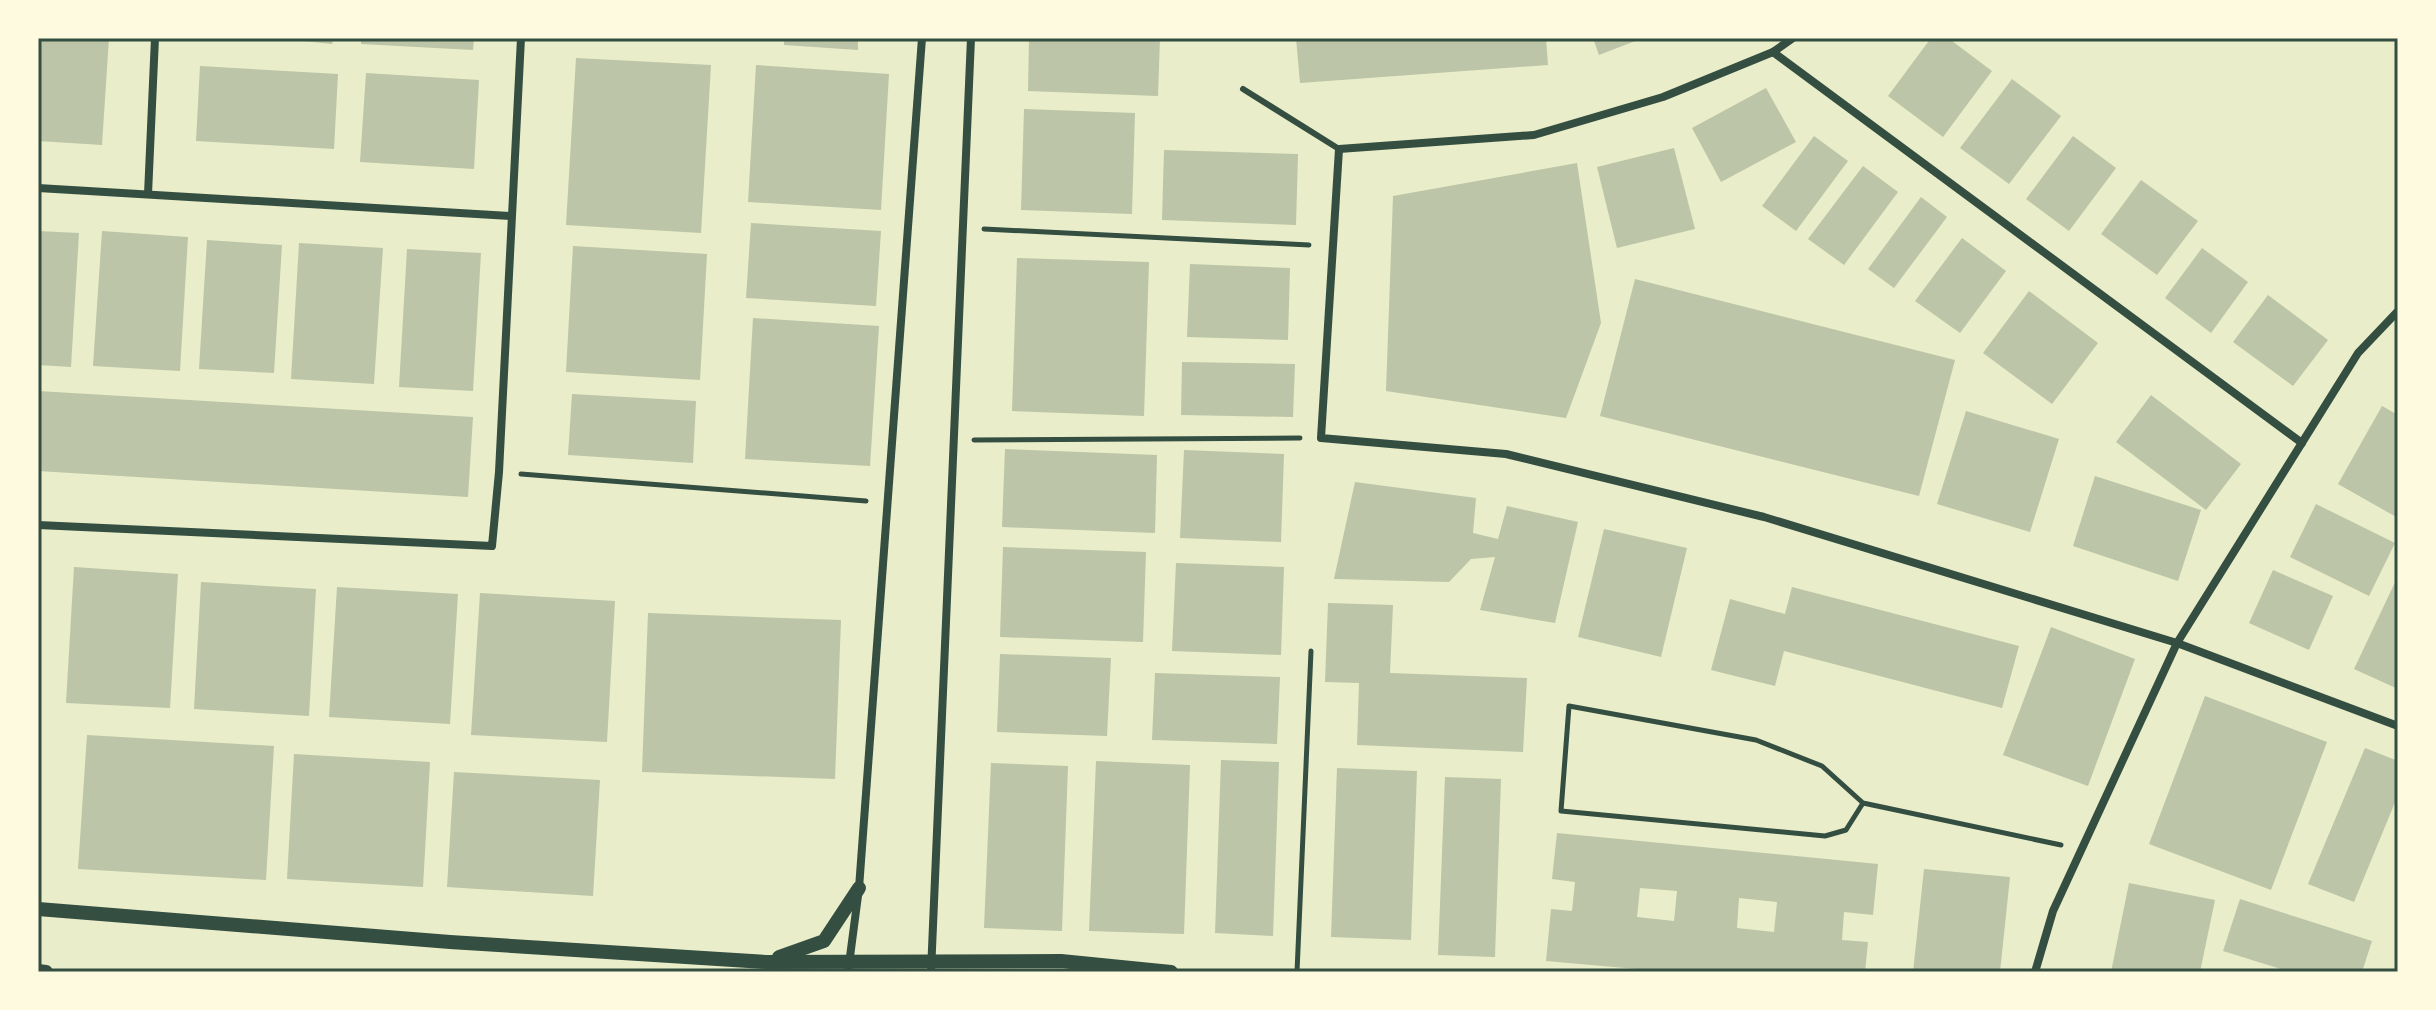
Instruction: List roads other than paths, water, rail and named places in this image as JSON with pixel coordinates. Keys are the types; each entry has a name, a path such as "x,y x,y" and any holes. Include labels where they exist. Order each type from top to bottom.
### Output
{"street":[{"path":"148,194 155,38"},
{"path":"38,525 492,546 499,472 521,38"},
{"path":"848,967 859,888 922,38"},
{"path":"931,967 971,38"},
{"path":"1793,38 1773,52 1663,97 1534,135 1339,149 1321,438 1521,457 1764,517 2177,643 2398,726"},
{"path":"1773,52 2302,443"},
{"path":"38,188 511,216"},
{"path":"2035,972 2053,911 2177,643 2358,353 2398,311"},
{"path":"766,962 824,941 859,888"},
{"path":"38,909 450,942 848,967 1061,961 1171,972"},
{"path":"38,971 46,972"}],"lane":[{"path":"1243,89 1339,149"}]}
